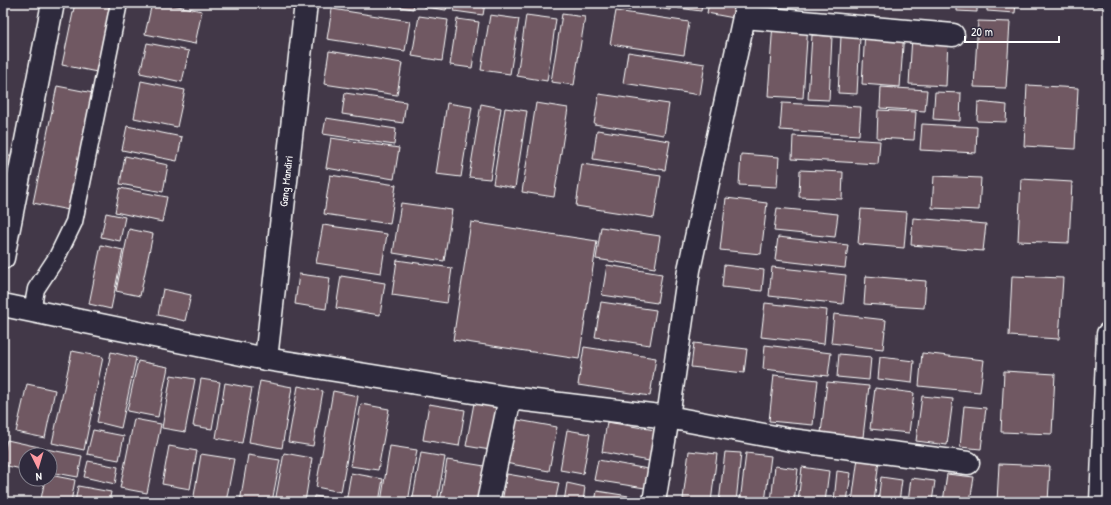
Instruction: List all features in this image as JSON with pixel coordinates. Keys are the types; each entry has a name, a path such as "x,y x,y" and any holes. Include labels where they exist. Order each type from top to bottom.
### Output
{"street":[{"path":"3,258 53,3"},
{"name":"Gang Mandiri","path":"266,359 306,3"},
{"path":"654,502 689,270 745,10 953,35"},
{"path":"3,305 266,359 510,398 668,417 791,440 968,463"},
{"path":"1101,502 1108,334"},
{"path":"488,502 510,398"}],"lane":[{"path":"32,311 36,289 57,257 74,222 119,3"}],"building":[{"path":"75,3 117,3 102,73 62,65"},
{"path":"152,3 163,3 202,11 195,44 145,34"},
{"path":"376,3 414,3 413,9"},
{"path":"425,3 448,3 446,10 424,7"},
{"path":"456,3 485,3 483,15 454,11"},
{"path":"604,3 631,3 630,10 604,6"},
{"path":"641,3 671,3 670,10 640,6"},
{"path":"679,3 702,3 701,11 678,8"},
{"path":"709,3 736,3 734,18 707,13"},
{"path":"957,3 977,3 977,12 957,11"},
{"path":"987,3 1016,3 1015,13 987,11"},
{"path":"1098,3 1108,3 1108,6 1098,6"},
{"path":"332,9 410,21 405,51 327,39"},
{"path":"616,11 689,22 684,55 610,44"},
{"path":"562,14 585,17 574,85 551,82"},
{"path":"490,15 519,19 510,74 481,70"},
{"path":"526,15 556,19 547,81 517,76"},
{"path":"419,16 448,20 442,61 412,56"},
{"path":"457,19 479,22 472,68 450,65"},
{"path":"978,21 1010,22 1006,88 974,87"},
{"path":"773,22 808,24 803,98 768,96"},
{"path":"865,30 904,32 900,87 862,84"},
{"path":"812,35 832,36 829,100 808,99"},
{"path":"841,36 860,37 857,94 838,93"},
{"path":"912,37 948,39 946,86 909,84"},
{"path":"147,43 189,51 182,82 140,73"},
{"path":"329,51 402,63 397,95 324,84"},
{"path":"628,52 705,64 700,95 623,83"},
{"path":"141,81 185,90 177,127 134,118"},
{"path":"1027,85 1078,88 1075,149 1024,146"},
{"path":"57,86 93,93 69,210 33,203"},
{"path":"881,87 927,90 925,111 880,108"},
{"path":"935,92 961,93 960,121 933,119"},
{"path":"345,93 406,102 403,123 342,114"},
{"path":"599,94 669,104 664,135 594,124"},
{"path":"978,102 1007,105 1006,122 977,121"},
{"path":"447,103 472,107 461,177 436,174"},
{"path":"536,103 568,108 554,197 522,192"},
{"path":"782,103 861,107 859,135 780,130"},
{"path":"481,104 501,108 490,179 469,177"},
{"path":"505,108 527,111 515,188 493,184"},
{"path":"878,110 916,112 914,140 877,138"},
{"path":"326,118 396,129 394,145 323,134"},
{"path":"922,124 977,127 976,153 920,150"},
{"path":"127,126 182,137 177,161 122,150"},
{"path":"597,130 670,141 665,170 593,159"},
{"path":"793,136 880,141 878,164 792,159"},
{"path":"331,138 399,148 394,179 326,168"},
{"path":"741,154 779,157 777,187 739,185"},
{"path":"3,155 15,157 3,213"},
{"path":"125,156 168,165 163,192 120,184"},
{"path":"582,164 661,176 654,218 576,206"},
{"path":"800,170 843,172 842,199 799,197"},
{"path":"330,175 396,185 390,224 324,214"},
{"path":"934,176 981,178 979,210 932,208"},
{"path":"1021,179 1072,182 1069,243 1018,241"},
{"path":"120,188 167,197 162,222 115,212"},
{"path":"726,198 767,203 761,254 720,250"},
{"path":"401,203 452,210 444,261 393,253"},
{"path":"777,208 838,214 835,237 774,231"},
{"path":"861,209 907,212 904,248 858,244"},
{"path":"106,213 125,217 120,241 101,237"},
{"path":"913,218 986,224 983,251 911,245"},
{"path":"471,222 597,241 579,359 453,340"},
{"path":"323,225 387,234 381,273 316,263"},
{"path":"601,227 660,236 655,268 596,259"},
{"path":"129,229 153,234 140,296 116,291"},
{"path":"778,237 848,245 845,268 775,260"},
{"path":"101,245 123,250 111,309 89,304"},
{"path":"397,260 452,268 447,303 392,295"},
{"path":"607,265 662,274 657,303 602,295"},
{"path":"724,265 764,270 762,291 722,287"},
{"path":"772,267 846,275 843,304 769,296"},
{"path":"299,274 330,278 326,309 295,304"},
{"path":"341,276 385,283 380,315 336,308"},
{"path":"866,276 926,281 924,308 864,304"},
{"path":"1012,276 1063,278 1059,339 1009,336"},
{"path":"163,289 191,295 185,321 158,315"},
{"path":"601,302 656,310 650,345 595,337"},
{"path":"765,303 827,310 824,344 761,337"},
{"path":"834,314 886,320 883,349 831,343"},
{"path":"694,343 747,349 744,373 691,367"},
{"path":"765,345 831,353 828,376 763,369"},
{"path":"584,347 656,358 650,396 578,385"},
{"path":"72,351 103,357 84,450 52,443"},
{"path":"111,352 136,358 121,428 97,422"},
{"path":"922,353 984,360 980,392 919,386"},
{"path":"839,354 871,357 869,380 837,377"},
{"path":"880,357 914,361 912,383 878,379"},
{"path":"138,361 168,367 158,417 127,411"},
{"path":"1004,371 1055,374 1052,434 1001,432"},
{"path":"171,375 195,379 185,432 162,428"},
{"path":"774,375 818,380 813,425 769,421"},
{"path":"201,379 220,382 212,429 193,426"},
{"path":"260,381 292,387 282,448 249,442"},
{"path":"827,382 869,386 863,437 821,433"},
{"path":"225,383 252,388 242,443 216,438"},
{"path":"27,384 55,390 45,438 16,432"},
{"path":"298,386 323,391 313,446 288,442"},
{"path":"875,388 914,393 909,433 870,429"},
{"path":"333,391 358,396 341,492 316,487"},
{"path":"922,396 953,399 947,445 916,441"},
{"path":"474,403 504,408 496,451 466,446"},
{"path":"361,404 389,409 378,470 350,466"},
{"path":"429,404 465,410 459,446 423,440"},
{"path":"964,406 986,408 981,449 960,447"},
{"path":"134,419 161,424 147,493 120,488"},
{"path":"512,419 557,427 549,471 505,463"},
{"path":"607,422 655,430 649,461 602,452"},
{"path":"93,430 124,436 119,460 87,454"},
{"path":"567,430 590,434 583,474 560,470"},
{"path":"7,440 39,447 18,447 18,468 3,465 3,457"},
{"path":"169,446 197,451 190,489 162,484"},
{"path":"390,446 417,450 408,502 381,502"},
{"path":"58,451 82,456 78,477 58,473"},
{"path":"689,451 717,454 711,502 683,499"},
{"path":"725,452 741,453 736,502 719,502"},
{"path":"284,453 312,458 305,502 275,502"},
{"path":"421,453 445,457 437,502 412,502"},
{"path":"746,453 771,456 765,502 740,502"},
{"path":"201,454 234,459 226,502 193,502"},
{"path":"248,455 280,460 272,502 240,502"},
{"path":"858,458 879,460 874,502 852,502"},
{"path":"447,460 491,467 485,502 440,502"},
{"path":"598,460 648,469 645,488 594,480"},
{"path":"88,461 118,467 115,484 84,477"},
{"path":"999,464 1050,466 1048,502 997,502"},
{"path":"775,466 798,469 794,502 771,502"},
{"path":"802,467 829,471 825,502 798,502"},
{"path":"837,471 851,473 847,502 834,501"},
{"path":"351,473 383,479 379,502 346,502"},
{"path":"507,474 559,483 555,502 502,502"},
{"path":"947,474 974,477 970,502 943,502"},
{"path":"58,477 75,480 71,502 57,502 41,499 43,487 58,487"},
{"path":"881,477 902,480 899,502 878,502"},
{"path":"911,478 935,481 932,502 908,502"},
{"path":"567,483 585,487 583,502 564,502"},
{"path":"78,486 111,492 109,502 75,502"},
{"path":"597,491 648,499 648,502 595,502"},
{"path":"314,496 340,500 340,502 313,502"},
{"path":"3,498 23,502 3,502"}]}
